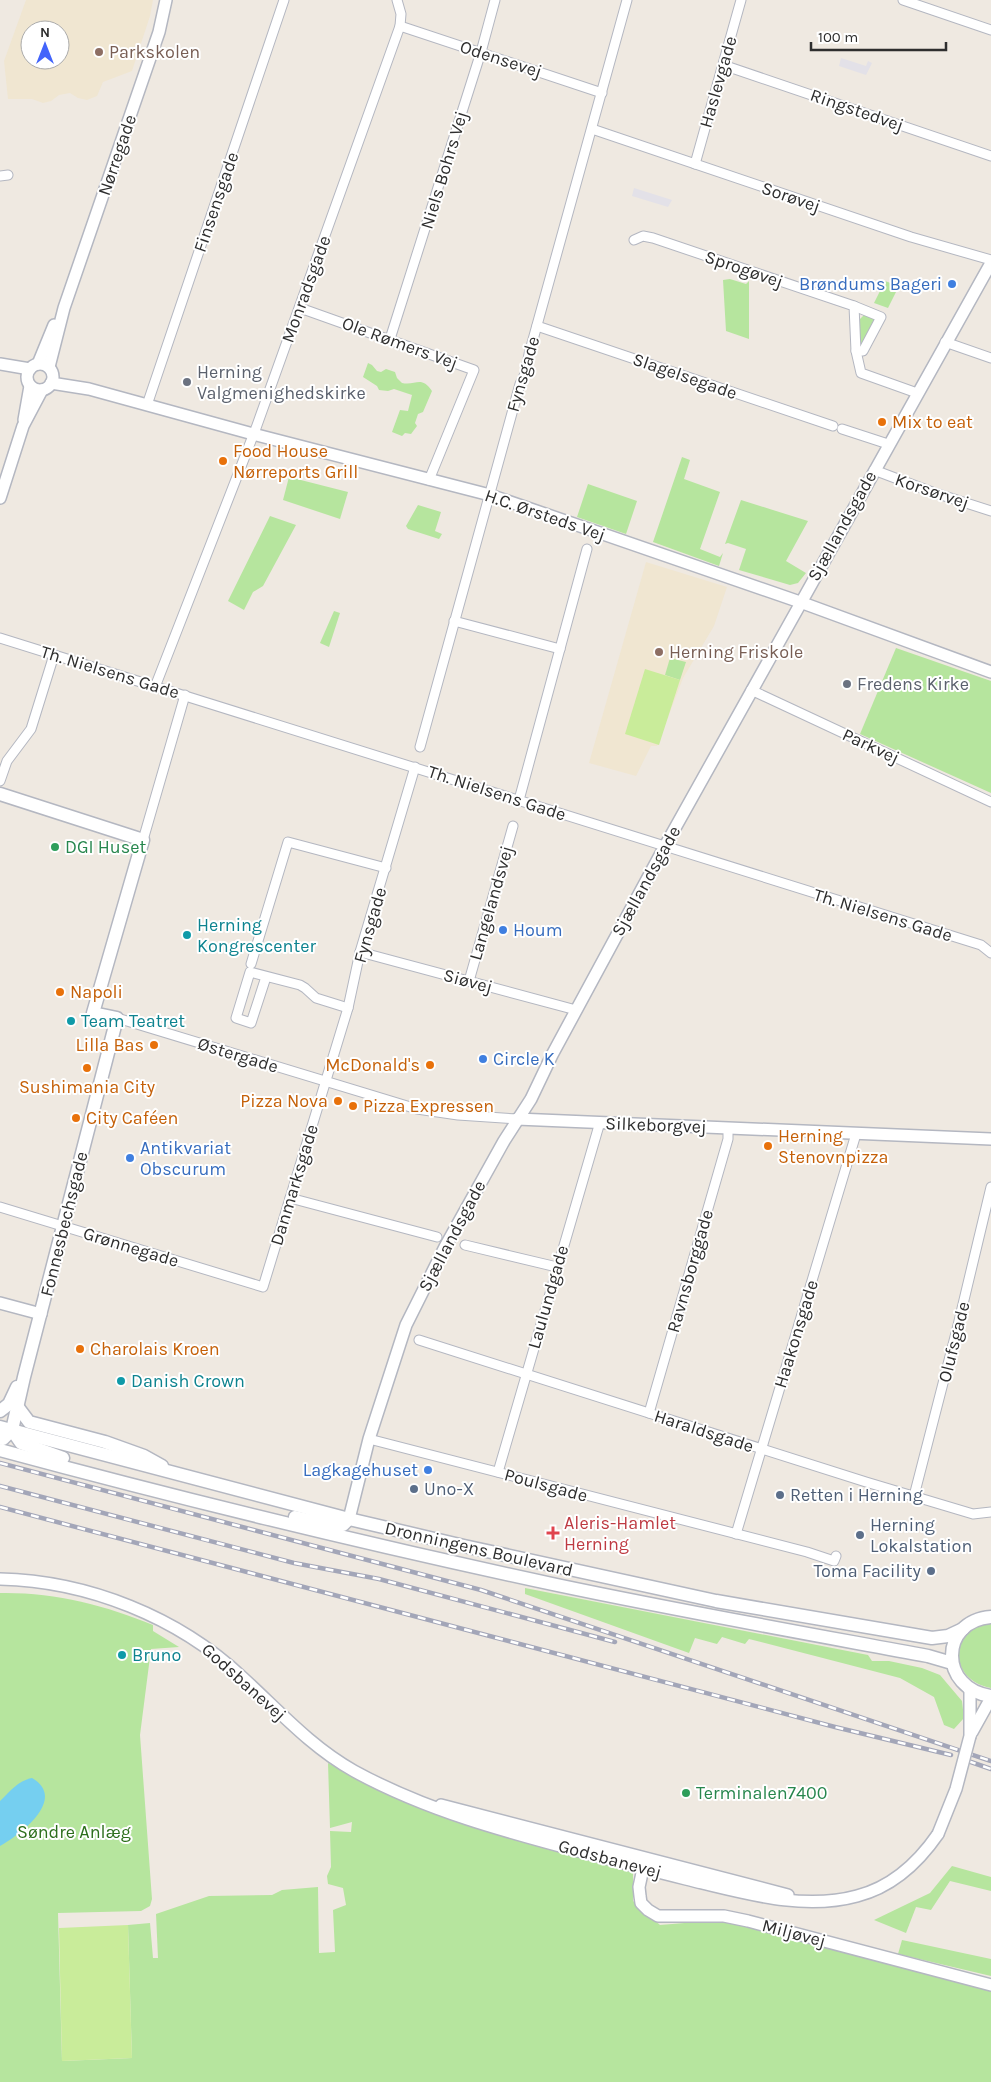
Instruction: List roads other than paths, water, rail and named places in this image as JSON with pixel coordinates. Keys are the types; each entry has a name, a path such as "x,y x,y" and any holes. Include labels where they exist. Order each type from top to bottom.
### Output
{"main road":[{"path":"0,794 144,840"},
{"name":"Østergade","path":"117,1018 94,1014 144,840"},
{"name":"Fonnesbechsgade","path":"6,1429 18,1406 117,1018"},
{"path":"0,1411 8,1404 24,1377"},
{"path":"18,1406 29,1422 105,1442 144,1456 177,1474"},
{"path":"0,1438 3,1439 6,1429 21,1443 47,1454 71,1461 83,1472"},
{"name":"Dronningens Boulevard","path":"6,1429 349,1519 716,1601 932,1638 948,1636 978,1619 991,1617"},
{"name":"Dronningens Boulevard","path":"0,1450 367,1543 594,1593 928,1656 952,1663"},
{"path":"249,1514 281,1514 332,1525 343,1525 349,1519"},
{"path":"349,1519 352,1531 367,1543"},
{"path":"963,1629 954,1645 952,1663 961,1682 970,1690 980,1695 991,1697"}],"street":[{"name":"Nørregade","path":"0,498 40,376 159,32 166,0"},
{"name":"Finsensgade","path":"147,405 284,0"},
{"name":"Monradsgade","path":"155,687 300,308 400,26 401,14 397,0"},
{"name":"Niels Bohrs Vej","path":"390,339 481,52 495,0"},
{"name":"Fynsgade","path":"420,748 627,0"},
{"name":"Haslevgade","path":"695,164 741,0"},
{"path":"903,0 991,30"},
{"name":"Odensevej","path":"400,26 602,93"},
{"name":"Ringstedvej","path":"723,65 991,156"},
{"name":"Sorøvej","path":"592,129 911,237 991,261"},
{"name":"Sprogøvej","path":"634,240 643,236 653,238 882,317 863,351 856,351"},
{"name":"Sjællandsgade","path":"349,1519 370,1439 406,1325 445,1247 531,1099 576,1010 665,846 991,261"},
{"path":"854,306 856,351 861,373 917,393"},
{"name":"Ole Rømers Vej","path":"300,308 474,370 429,480"},
{"name":"Slagelsegade","path":"537,326 888,444"},
{"path":"946,342 991,358"},
{"name":"H.C. Ørsteds Vej","path":"0,365 253,434 490,495 800,602 991,672"},
{"name":"Korsørvej","path":"874,470 932,492 991,511"},
{"path":"519,800 587,550"},
{"path":"454,621 560,648"},
{"name":"Th. Nielsens Gade","path":"0,638 981,946 991,953"},
{"path":"0,780 7,761 31,729 54,655"},
{"name":"Parkvej","path":"751,690 991,802"},
{"path":"144,840 185,695"},
{"name":"Fynsgade","path":"325,1082 348,1008 360,952 415,768"},
{"name":"Langelandsvej","path":"469,981 513,826"},
{"path":"251,964 288,842 386,868"},
{"name":"Siøvej","path":"360,952 576,1010"},
{"path":"266,976 251,1023 236,1018 250,972 266,976 300,985 316,998 348,1008"},
{"name":"Østergade","path":"117,1018 325,1082"},
{"name":"Silkeborgvej","path":"325,1082 423,1111 518,1119 991,1139"},
{"name":"Danmarksgade","path":"263,1287 325,1082"},
{"name":"Laulundgade","path":"498,1472 600,1122"},
{"name":"Ravnsborggade","path":"649,1413 728,1139 728,1128"},
{"name":"Haakonsgade","path":"736,1534 856,1134"},
{"name":"Olufsgade","path":"914,1496 991,1187"},
{"path":"290,1198 437,1237"},
{"name":"Grønnegade","path":"0,1206 263,1287"},
{"path":"465,1245 557,1267"},
{"path":"0,1303 41,1314"},
{"name":"Haraldsgade","path":"419,1340 761,1450 973,1514 991,1512"},
{"name":"Poulsgade","path":"370,1439 834,1561 836,1556"},
{"name":"Godsbanevej","path":"0,1579 33,1581 90,1593 149,1613 174,1626 216,1654 300,1732 325,1752 367,1777 420,1801 463,1809 542,1830 644,1864 773,1891 805,1900 842,1899 876,1890 894,1880 924,1855 938,1834 956,1789 970,1736 991,1697"},
{"name":"Godsbanevej","path":"0,1587 57,1586"},
{"name":"Godsbanevej","path":"970,1690 970,1736"},
{"name":"Miljøvej","path":"644,1864 639,1887 641,1903 658,1916 710,1915 748,1921 991,1985"}],"water":[{"path":"32,1778 42,1786 45,1796 43,1806 28,1825 0,1846 0,1801 18,1784"}],"railway":[{"path":"0,1463 481,1590 991,1761"},
{"path":"0,1486 294,1563 379,1579 615,1642"},
{"path":"0,1507 835,1727 951,1755"},
{"path":"968,1761 991,1769"}],"place":[{"name":"Parkskolen","path":"99,52"},
{"name":"Brøndums Bageri","path":"952,284"},
{"name":"Herning Valgmenighedskirke","path":"187,382"},
{"name":"Mix to eat","path":"882,422"},
{"name":"Food House Nørreports Grill","path":"223,461"},
{"name":"Herning Friskole","path":"659,652"},
{"name":"Fredens Kirke","path":"847,684"},
{"name":"DGI Huset","path":"55,847"},
{"name":"Houm","path":"503,930"},
{"name":"Herning Kongrescenter","path":"187,935"},
{"name":"Napoli","path":"60,992"},
{"name":"Team Teatret","path":"71,1021"},
{"name":"Lilla Bas","path":"154,1045"},
{"name":"Circle K","path":"483,1059"},
{"name":"McDonald's","path":"430,1065"},
{"name":"Sushimania City","path":"87,1068"},
{"name":"Pizza Nova","path":"338,1101"},
{"name":"Pizza Expressen","path":"353,1106"},
{"name":"City Caféen","path":"76,1118"},
{"name":"Herning Stenovnpizza","path":"768,1146"},
{"name":"Antikvariat Obscurum","path":"130,1158"},
{"name":"Charolais Kroen","path":"80,1349"},
{"name":"Danish Crown","path":"121,1381"},
{"name":"Lagkagehuset","path":"428,1470"},
{"name":"Uno-X","path":"414,1489"},
{"name":"Retten i Herning","path":"780,1495"},
{"name":"Aleris-Hamlet Herning","path":"553,1533"},
{"name":"Herning Lokalstation","path":"860,1535"},
{"name":"Toma Facility","path":"931,1571"},
{"name":"Bruno","path":"122,1655"},
{"name":"Terminalen7400","path":"686,1793"}],"park label":[{"name":"Søndre Anlæg","path":"74,1832"}]}
